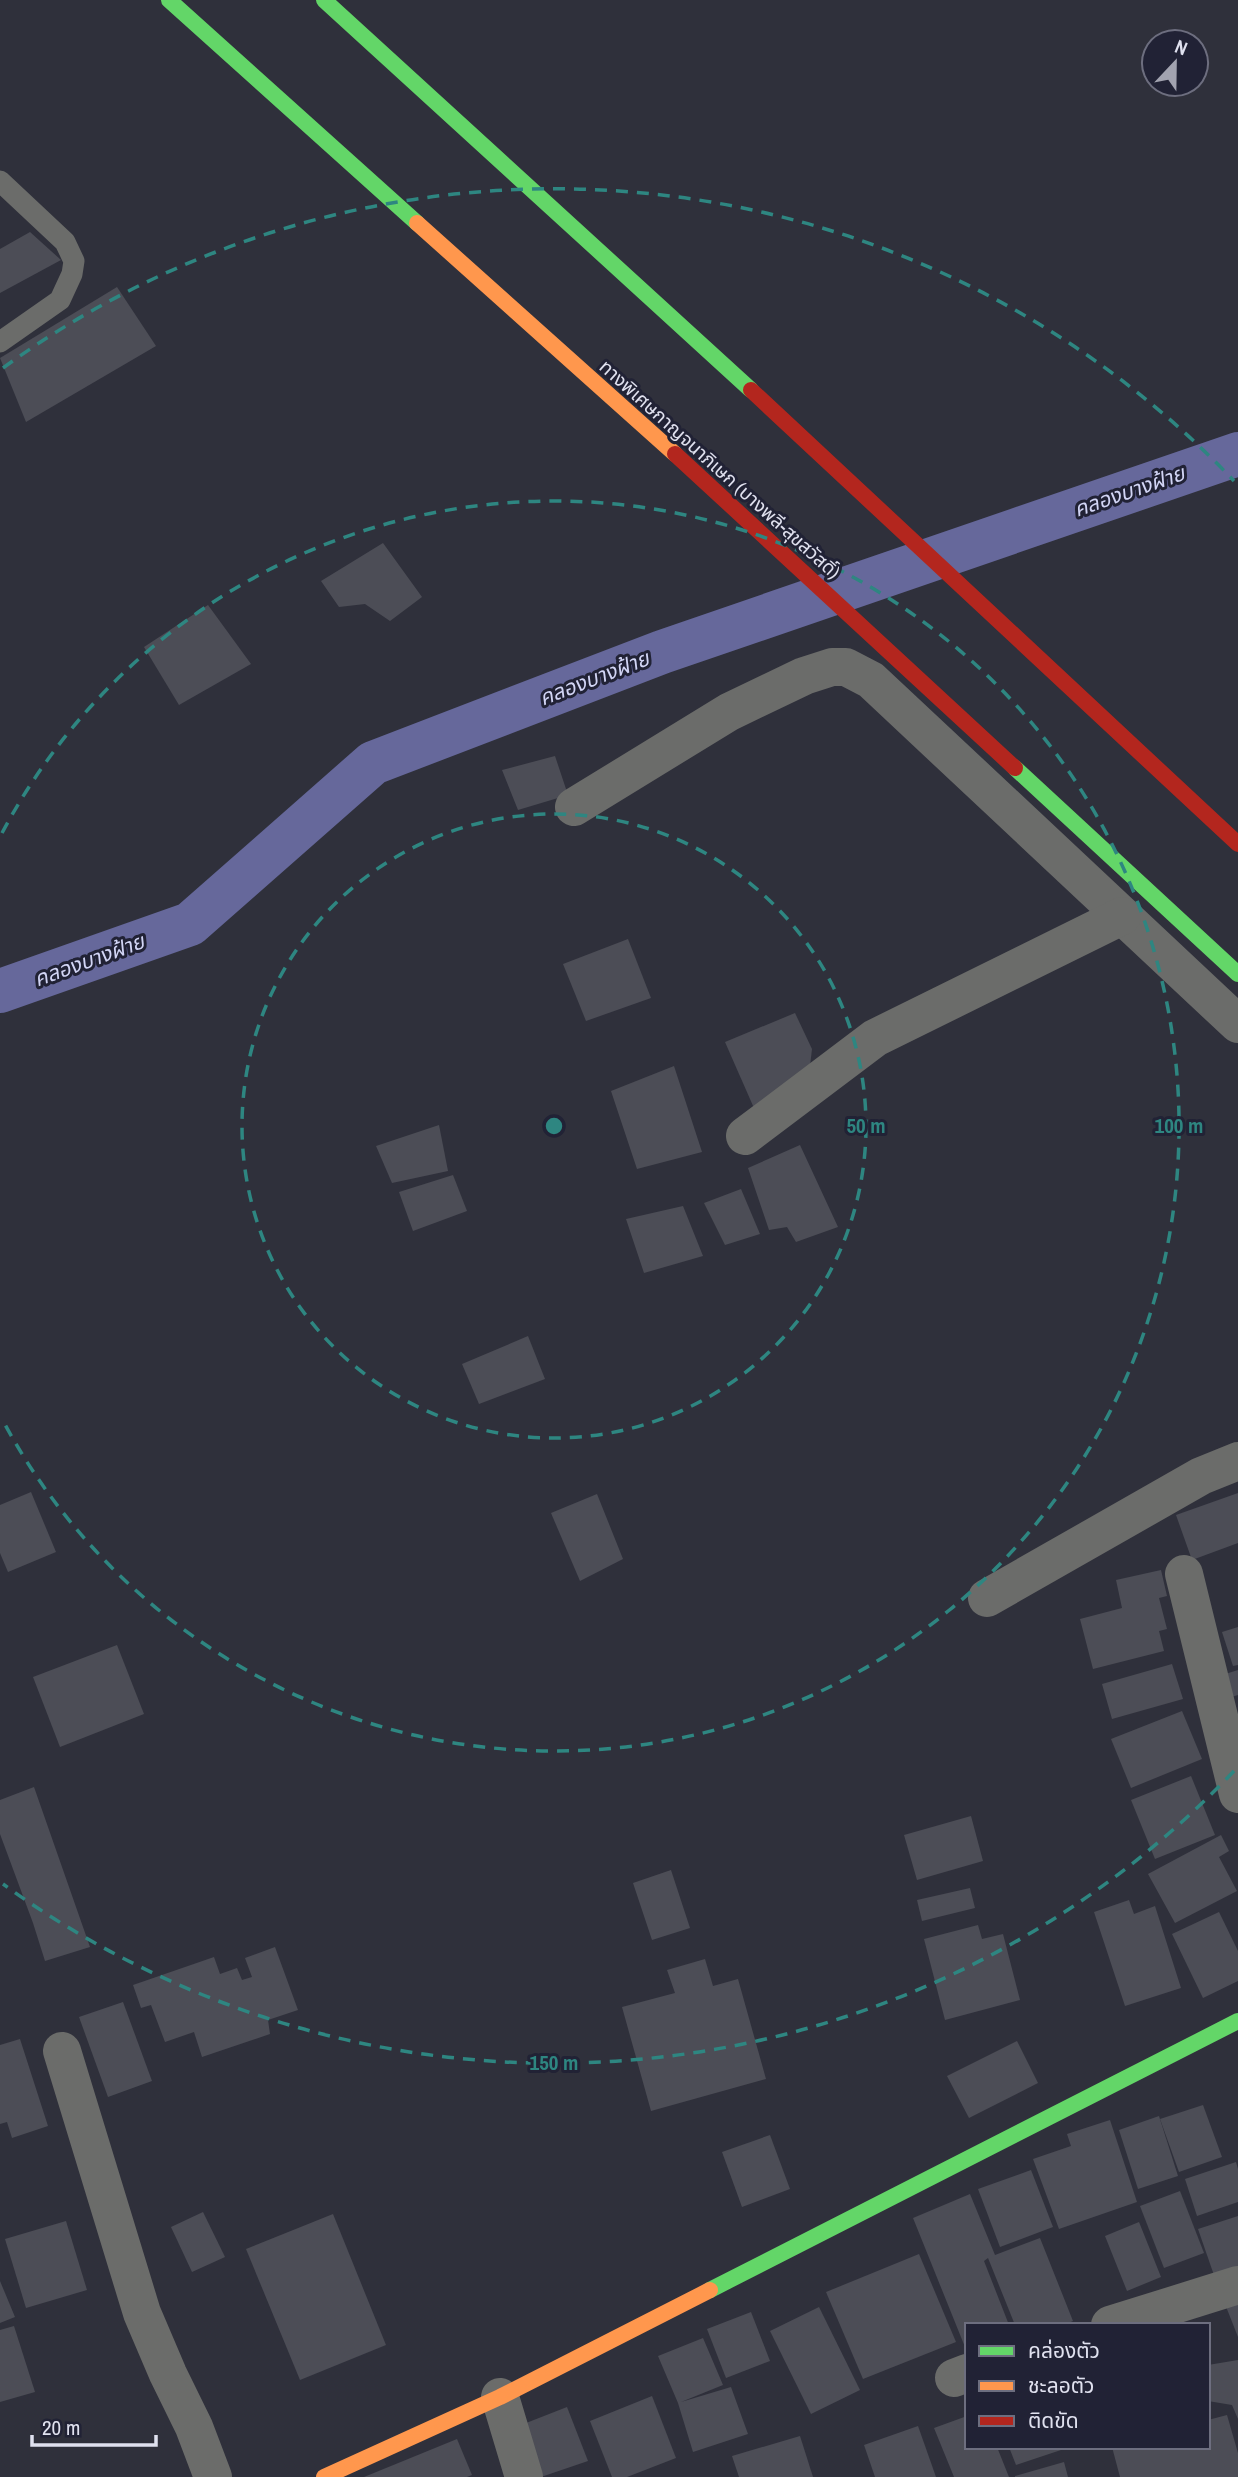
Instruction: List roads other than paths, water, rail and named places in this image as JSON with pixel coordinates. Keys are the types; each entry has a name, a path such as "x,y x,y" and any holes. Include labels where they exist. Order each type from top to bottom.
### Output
{"main road":[{"name":"ทางพิเศษกาญจนาภิเษก (บางพลี-สุขสวัสดิ์)","path":"169,0 685,463 1238,974"},
{"path":"324,0 751,390 1238,845"},
{"path":"324,2477 500,2398 1238,2021"}],"street":[{"path":"574,807 729,712 804,676 832,667 846,667 872,680 1238,1024"},
{"path":"745,1136 875,1038 1122,916"},
{"path":"987,1598 1201,1476 1238,1461"},
{"path":"1184,1574 1238,1794"},
{"path":"62,2051 142,2313 194,2427 213,2477"},
{"path":"1117,2323 1238,2286"},
{"path":"500,2398 524,2477"}],"lane":[{"path":"0,181 65,242 74,261 72,274 60,300 0,342"}],"waterway":[{"name":"คลองบางฝ้าย","path":"0,991 190,924 373,763 662,652 1238,454"}]}
